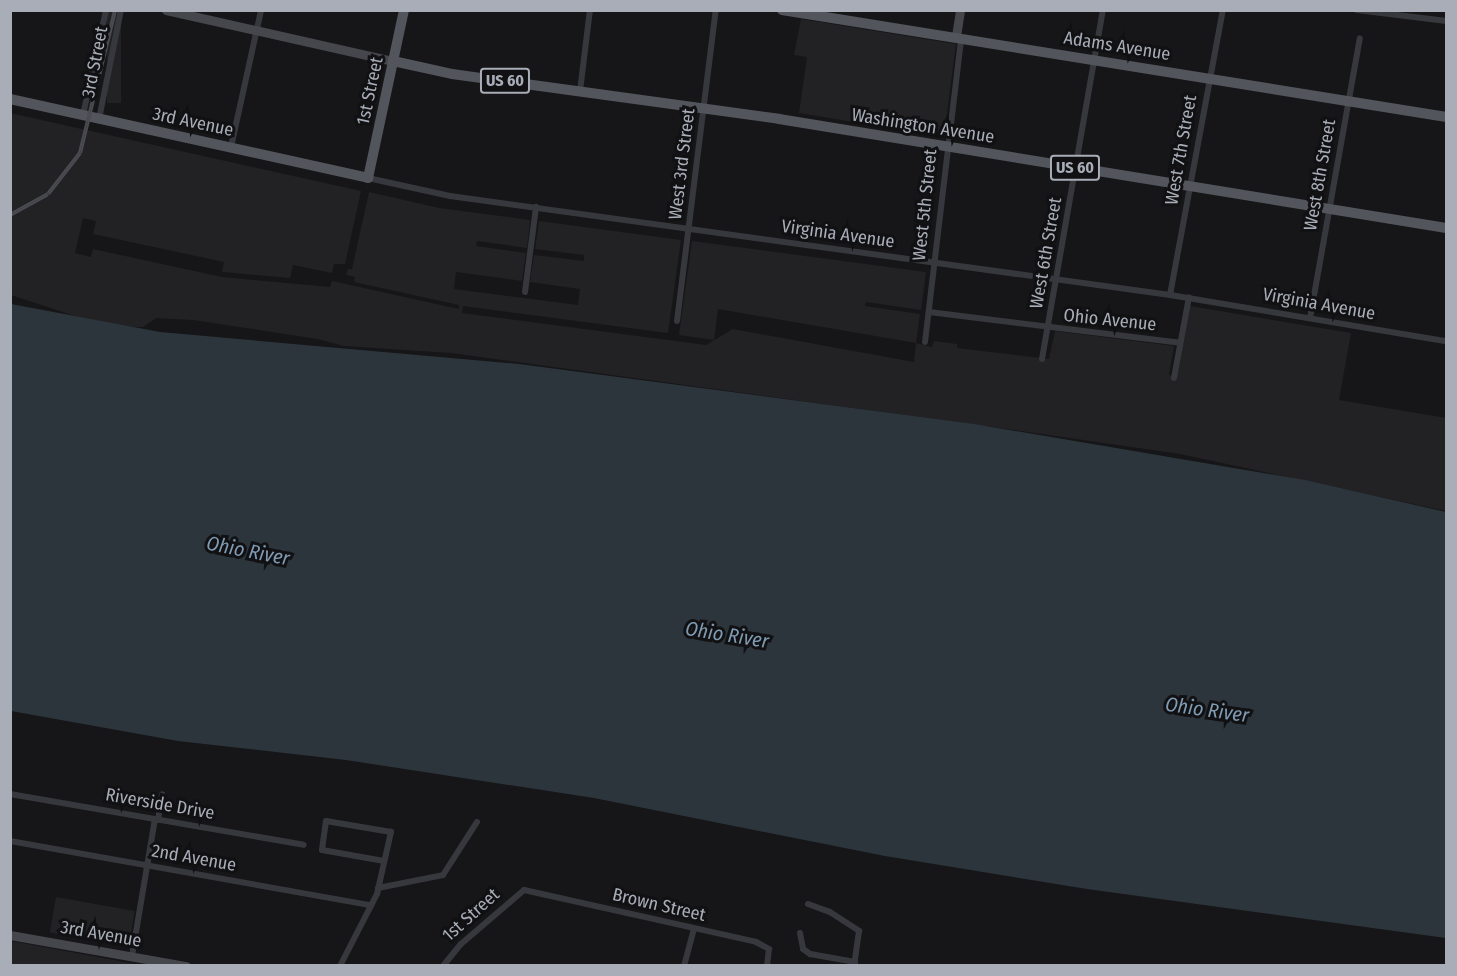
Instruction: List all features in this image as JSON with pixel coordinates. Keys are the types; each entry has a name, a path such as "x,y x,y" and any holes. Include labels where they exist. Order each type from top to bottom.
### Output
{"main road":[{"path":"166,10 393,61"},
{"name":"1st Street","path":"368,178 404,10"},
{"name":"Adams Avenue","path":"782,10 1446,117"},
{"name":"West 5th Street","path":"959,37 960,10"},
{"name":"Washington Avenue","path":"393,61 454,74 704,108 1446,228"},
{"name":"3rd Avenue","path":"10,99 368,178"},
{"name":"3rd Avenue","path":"10,935 186,966"}],"street":[{"name":"3rd Street","path":"83,115 106,10"},
{"name":"3rd Street","path":"99,119 121,10"},
{"path":"231,147 261,10"},
{"path":"580,92 590,10"},
{"name":"West 3rd Street","path":"677,321 716,10"},
{"name":"West 6th Street","path":"1042,359 1103,10"},
{"name":"West 7th Street","path":"1170,294 1223,10"},
{"path":"1358,10 1446,21"},
{"name":"West 5th Street","path":"925,342 949,147 959,37"},
{"name":"West 8th Street","path":"1310,318 1360,38"},
{"name":"Virginia Avenue","path":"368,178 438,194 1170,294 1446,341"},
{"path":"525,292 536,207"},
{"path":"1174,378 1189,297"},
{"name":"Ohio Avenue","path":"929,312 1180,343"},
{"name":"Riverside Drive","path":"10,794 304,845"},
{"path":"132,956 162,794"},
{"path":"340,966 378,888 391,832 326,821 321,850 384,861"},
{"path":"378,888 443,874 477,822"},
{"name":"2nd Avenue","path":"10,841 371,905"},
{"name":"Brown Street","path":"524,890 764,945 769,949 767,966"},
{"name":"1st Street","path":"443,966 461,944 524,890"},
{"path":"800,933 803,949 810,954 854,964 859,931 830,912 808,904"},
{"path":"684,966 694,929"}],"shaded area":[{"path":"107,11 121,11 121,103 107,103"},
{"path":"801,19 956,44 944,137 799,113 807,57 794,55"},
{"path":"10,113 361,191 345,264 334,264 332,273 293,265 290,278 222,272 224,262 93,234 96,221 83,218 75,253 91,257 93,249 222,277 330,287 332,281 459,309 459,305 354,282 355,277 346,275 348,269 352,269 369,192 439,208 530,220 527,248 477,241 476,246 526,253 522,281 456,272 454,289 578,305 580,289 530,282 534,255 584,261 584,255 535,249 539,221 681,240 668,333 463,306 462,313 706,345 733,329 914,362 916,343 932,347 934,341 957,344 957,348 1049,359 1055,331 1174,346 1169,375 1177,376 1190,306 1351,333 1339,400 1446,418 1446,511 1180,454 1021,431 451,353 344,346 318,339 193,320 156,318 143,327 130,327 78,317 11,295"},
{"path":"692,241 926,272 921,310 866,302 865,306 920,314 916,343 718,309 714,340 679,335"},
{"path":"56,897 135,911 129,946 50,932"},
{"path":"11,941 125,962 135,964 11,965"}],"water":[{"name":"Ohio River","path":"11,304 160,332 519,364 974,424 1305,480 1446,512 1446,938 1087,889 885,856 594,798 346,760 178,741 11,711"}],"railway":[{"path":"10,215 48,194 80,153 115,10"}]}
